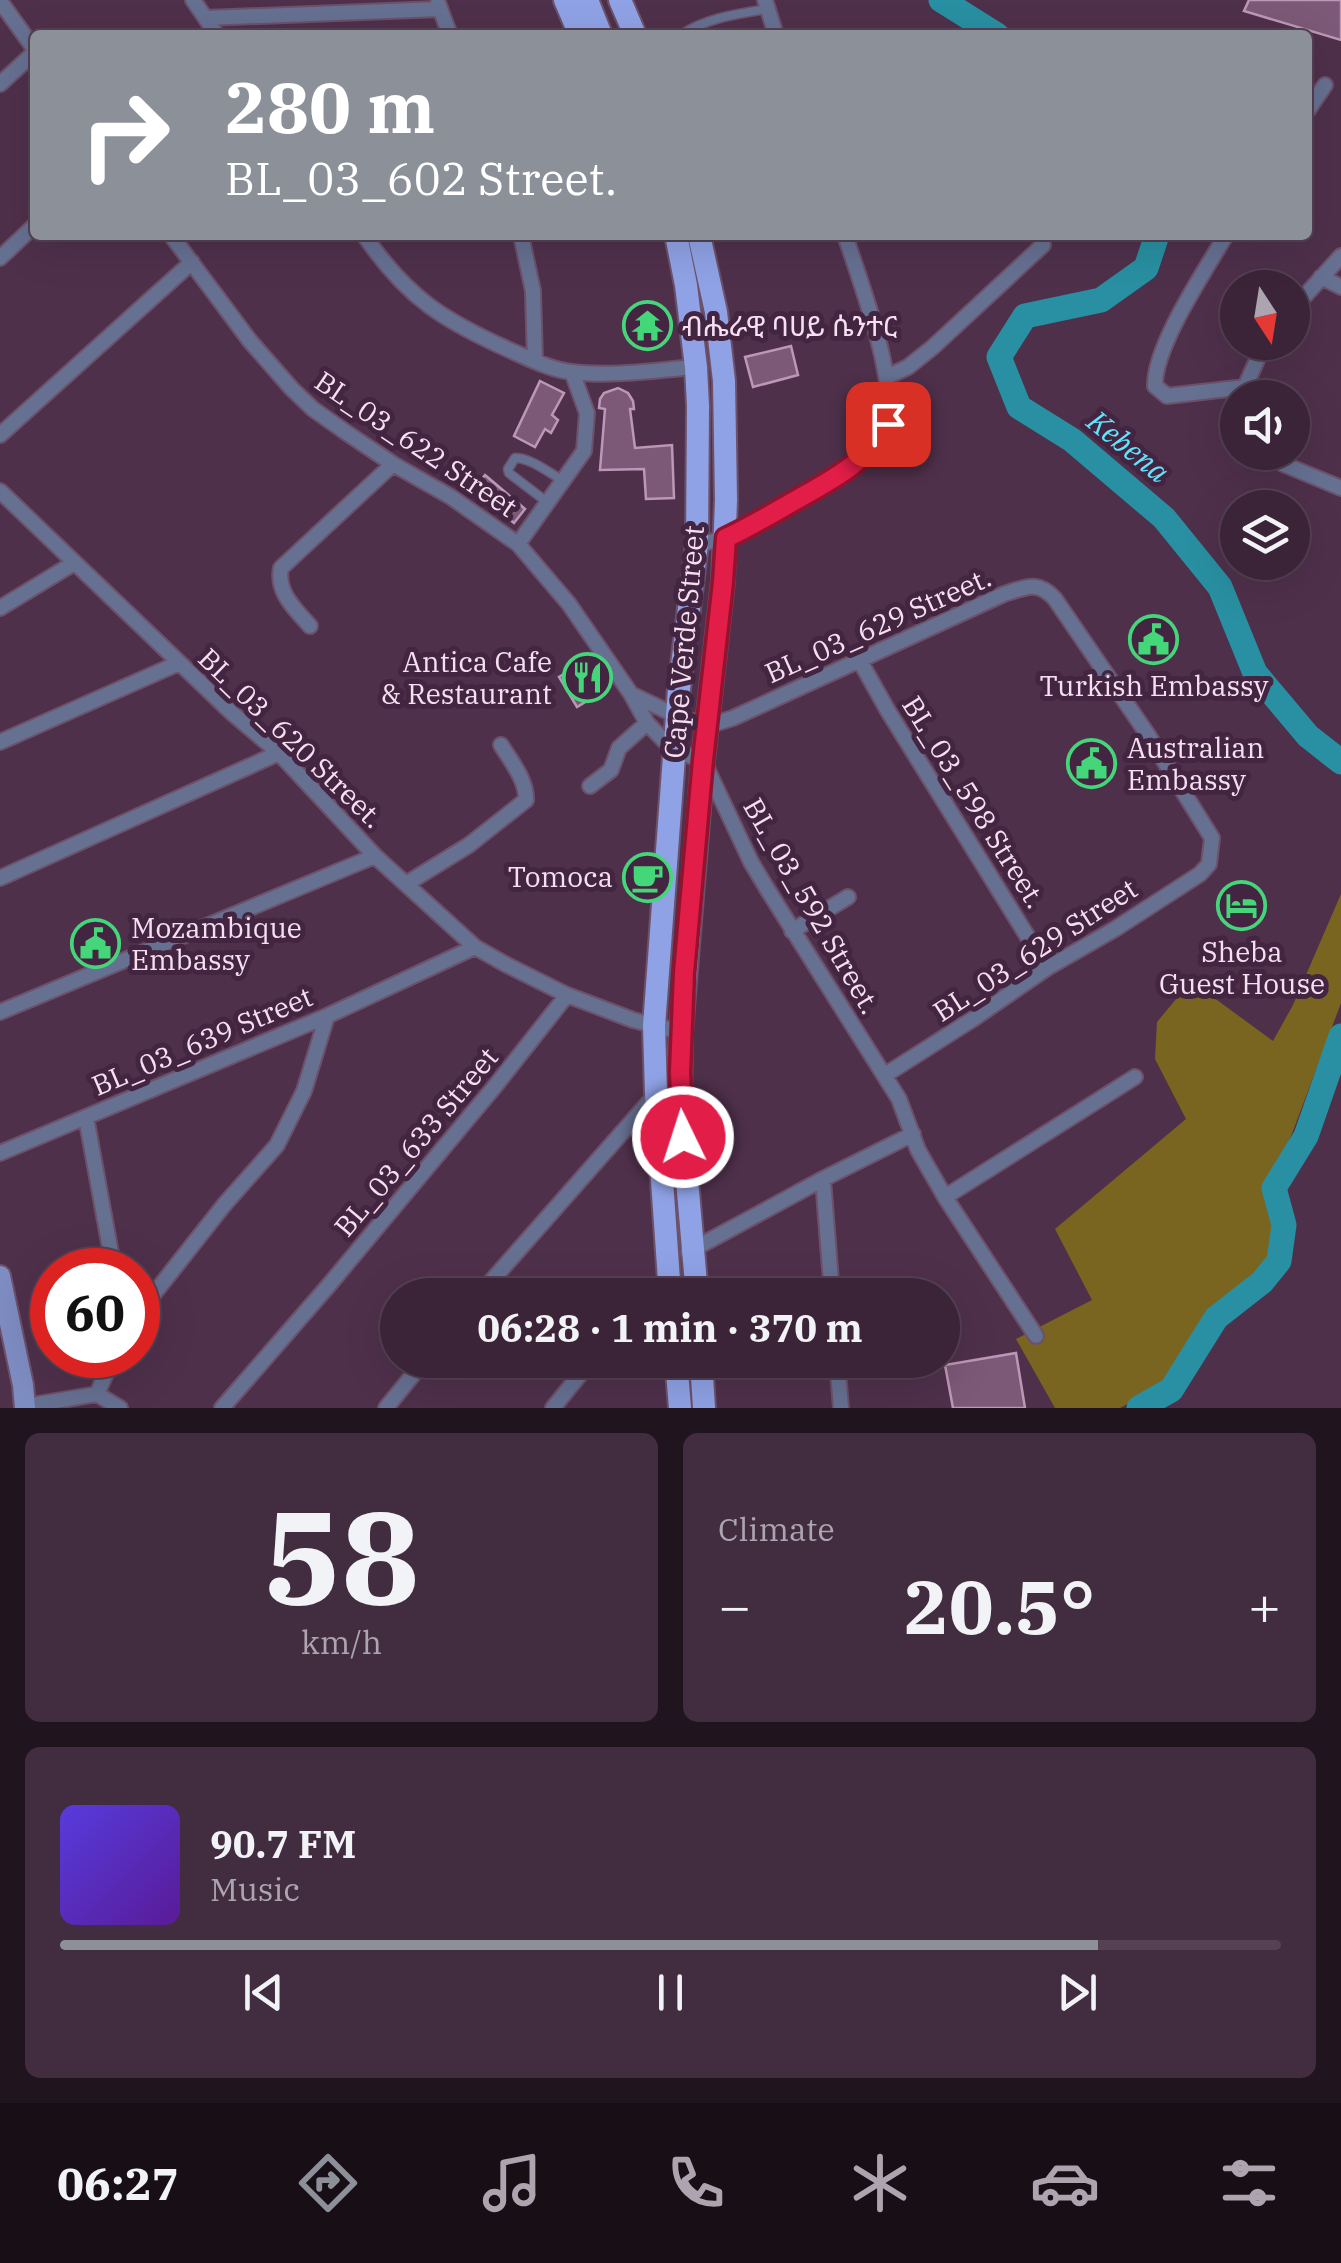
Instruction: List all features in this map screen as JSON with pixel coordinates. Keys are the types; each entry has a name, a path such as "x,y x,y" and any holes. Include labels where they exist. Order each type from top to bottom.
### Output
{"main road":[{"path":"566,0 578,30"},
{"path":"587,0 599,30"},
{"path":"604,0 616,30"},
{"path":"620,0 633,30"},
{"name":"Cape Verde Street","path":"669,1278 654,1026 677,716 697,544 696,367 677,240"},
{"name":"Cape Verde Street","path":"696,1278 680,1100 680,1032 726,538 724,382 716,312 700,240"},
{"path":"678,1378 680,1408"},
{"path":"702,1378 704,1408"}],"street":[{"path":"193,0 214,30"},
{"path":"0,2 30,44"},
{"path":"766,4 774,30"},
{"path":"206,18 439,5 448,30"},
{"path":"0,84 30,56"},
{"path":"1312,104 1326,85"},
{"path":"0,258 30,230"},
{"name":"BL_03_622 Street","path":"175,240 250,341 313,409 518,544 569,604 647,723 674,751"},
{"path":"368,240 398,280 433,310 466,330 535,361 572,372 696,367"},
{"path":"522,240 534,291 535,361"},
{"path":"697,544 726,538 838,476 870,450 888,424 887,377 846,240"},
{"path":"1220,393 1166,396 1154,386 1154,373 1174,325 1223,240"},
{"path":"887,377 908,367 933,347 1043,244"},
{"path":"1310,290 1341,256"},
{"path":"0,435 192,262"},
{"path":"1321,278 1341,288"},
{"path":"518,544 584,451 587,413 572,372"},
{"path":"310,626 285,596 279,576 281,568 393,464"},
{"path":"1298,470 1341,488"},
{"name":"BL_03_620 Street.","path":"0,490 232,713 280,753 406,884 476,946 566,995"},
{"path":"0,608 74,562"},
{"name":"BL_03_629 Street.","path":"707,726 733,718 1004,594 1028,587 1046,588 1205,825 1212,838 1209,864"},
{"name":"BL_03_598 Street.","path":"860,661 1047,968"},
{"path":"0,742 179,663"},
{"path":"631,694 707,726"},
{"path":"590,786 611,770 618,748 647,723"},
{"path":"406,884 469,844 526,800 518,773 500,745"},
{"path":"674,751 703,760"},
{"path":"0,878 280,753"},
{"name":"BL_03_592 Street.","path":"703,760 751,862 885,1075 906,1112 918,1150 945,1197 1036,1336"},
{"path":"0,1012 375,856"},
{"name":"BL_03_629 Street","path":"885,1075 1047,968 1200,874 1209,864"},
{"path":"792,930 848,897"},
{"name":"BL_03_639 Street","path":"0,1154 327,1016 476,946"},
{"path":"566,995 680,1032"},
{"name":"BL_03_633 Street","path":"222,1408 496,1086 566,995"},
{"path":"160,1286 276,1145 304,1091 327,1016"},
{"path":"945,1197 1134,1076"},
{"path":"494,1278 656,1094"},
{"path":"86,1117 110,1248"},
{"path":"668,1258 694,1250 913,1134"},
{"path":"824,1179 831,1278"},
{"path":"0,1276 25,1407 97,1394 120,1408"},
{"path":"97,1394 104,1378"},
{"path":"386,1408 410,1378"},
{"path":"553,1408 577,1378"},
{"path":"838,1378 841,1408"}],"lane":[{"path":"688,30 766,4"},
{"path":"547,503 509,473 514,458 520,457 564,481"}],"shaded area":[{"path":"1341,894 1341,1003 1268,1189 1276,1227 1271,1258 1253,1278 1207,1313 1163,1385 1120,1408 1055,1408 1016,1339 1092,1300 1055,1229 1186,1119 1155,1059 1157,1022 1187,986 1217,1000 1273,1041 1293,1005"}],"building":[{"path":"1249,0 1341,0 1341,40 1312,30 1244,11"},
{"path":"791,346 798,375 753,387 745,357"},
{"path":"540,381 564,393 552,415 558,420 551,433 545,429 535,447 514,436"},
{"path":"618,388 633,401 634,409 630,409 635,448 672,445 674,498 646,499 644,469 600,470 605,409 599,408 600,399 604,393"},
{"path":"485,475 525,509 514,523 474,490"},
{"path":"584,662 600,693 577,707 559,677"},
{"path":"1016,1353 1025,1408 953,1408 947,1378 960,1378 960,1362"}],"waterway":[{"name":"Kebena","path":"941,0 989,30"},
{"name":"Kebena","path":"1155,240 1146,268 1101,300 1025,316 999,357 1019,407 1072,440 1164,518 1220,587 1255,673 1308,736 1341,762"},
{"name":"Kebena","path":"1139,1408 1171,1390 1216,1318 1262,1282 1279,1261 1284,1225 1274,1188 1306,1136 1341,1036"}],"place":[{"name":"ብሔራዊ ባሀይ ሴንተር","path":"647,326"},
{"name":"Turkish Embassy","path":"1154,639"},
{"name":"Antica Cafe & Restaurant","path":"587,678"},
{"name":"Australian Embassy","path":"1092,764"},
{"name":"Tomoca","path":"648,877"},
{"name":"Sheba Guest House","path":"1242,905"},
{"name":"Mozambique Embassy","path":"96,944"}],"route":[{"path":"683,1137 680,1032 684,973 726,538 838,476 870,450 888,424"}]}
